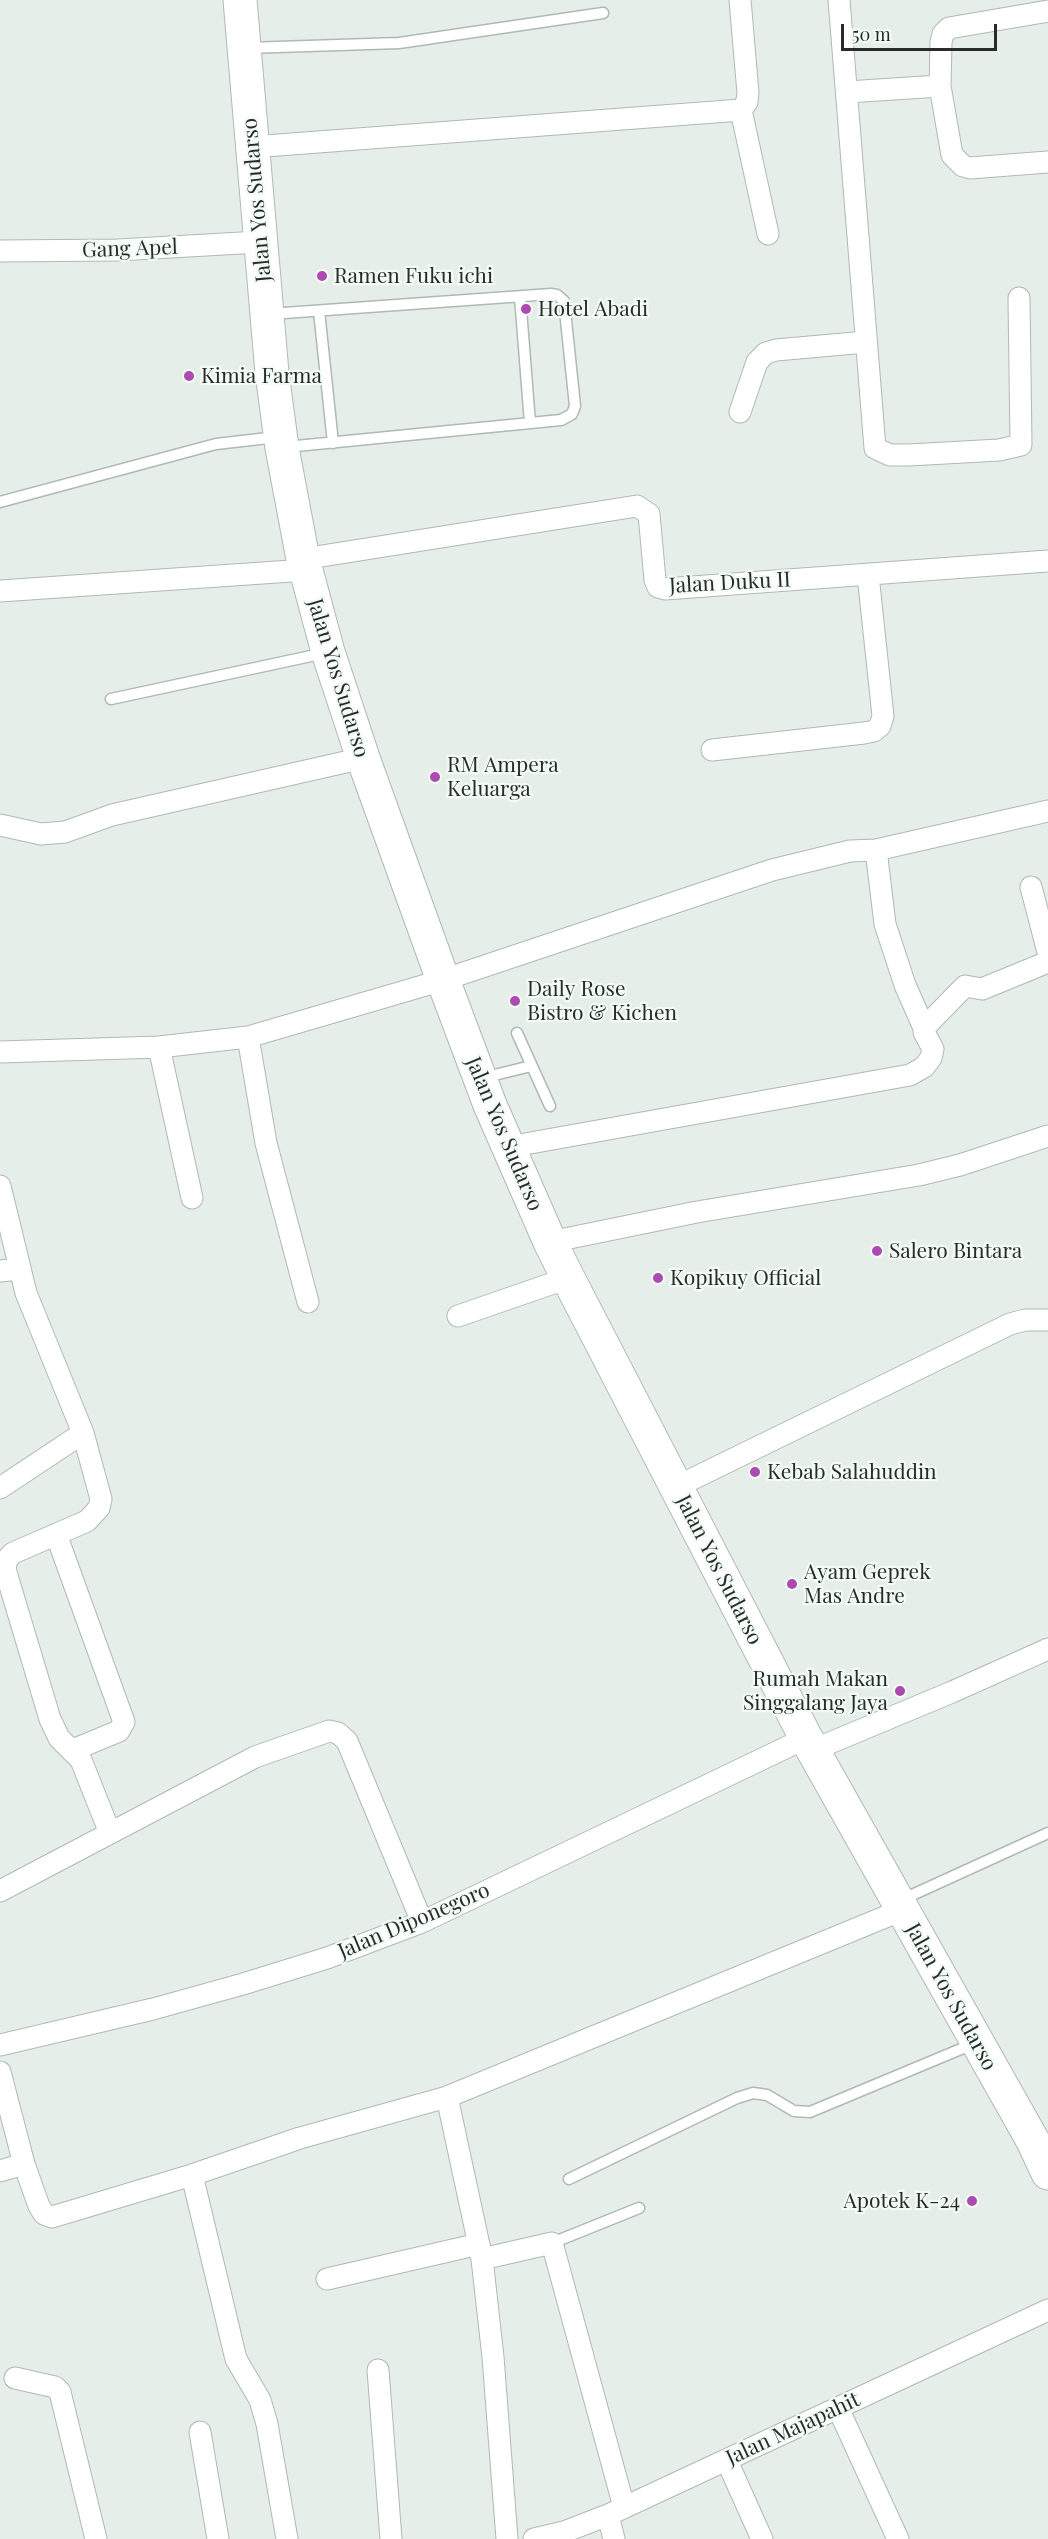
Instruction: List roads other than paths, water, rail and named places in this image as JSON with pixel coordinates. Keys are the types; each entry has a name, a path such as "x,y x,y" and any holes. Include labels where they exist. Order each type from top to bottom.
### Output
{"highway":[{"name":"Jalan Yos Sudarso","path":"240,0 266,314 282,442 305,564 328,652 363,758 443,980 508,1147 568,1278 810,1744 976,2043 1040,2138 1048,2173"}],"street":[{"path":"252,147 741,110 747,102 748,93 740,0"},
{"path":"839,0 875,448 881,452 909,455 1019,447 1023,440 1020,298"},
{"path":"1048,11 948,28 941,42 940,86 952,155 963,166 970,168 1048,162"},
{"path":"847,92 940,86"},
{"path":"741,110 768,234"},
{"name":"Gang Apel","path":"0,251 118,250 259,242"},
{"path":"740,412 757,362 766,354 776,350 866,342"},
{"name":"Jalan Duku II","path":"305,564 637,506 649,514 655,580 658,587 665,589 1048,561"},
{"path":"0,591 305,564"},
{"path":"712,750 864,733 874,731 880,726 884,716 868,575"},
{"path":"0,825 40,834 65,832 112,815 363,758"},
{"path":"0,1052 159,1047 248,1037 443,980 772,870 850,851 876,850 1048,811"},
{"path":"508,1147 910,1075 924,1067 931,1058 933,1049 905,985 885,924 876,850"},
{"path":"1031,887 1048,952"},
{"path":"924,1028 965,986 982,989 1048,962"},
{"path":"248,1037 266,1143 308,1302"},
{"path":"159,1047 192,1198"},
{"path":"550,1242 697,1212 919,1175 960,1165 1048,1136"},
{"path":"0,1186 10,1270 33,1316 83,1433 100,1490 99,1508 87,1521 13,1553 7,1559 5,1569 55,1732 73,1750 86,1769 110,1833"},
{"path":"458,1316 568,1278"},
{"path":"676,1487 1010,1324 1025,1320 1048,1320"},
{"path":"0,1488 83,1433"},
{"path":"56,1534 124,1722 118,1731 73,1750"},
{"name":"Jalan Diponegoro","path":"0,2045 153,2009 327,1958 422,1922 810,1744 952,1692 1048,1649"},
{"path":"0,1891 255,1756 329,1731 338,1733 347,1742 422,1922"},
{"path":"0,2072 24,2164 39,2206 44,2214 51,2217 192,2175 300,2138 447,2097 899,1906"},
{"path":"447,2097 480,2251 492,2356 507,2539"},
{"path":"0,2171 24,2164"},
{"path":"192,2175 236,2359 260,2400 267,2424 287,2539"},
{"path":"327,2279 480,2251 552,2243 616,2511 614,2539"},
{"name":"Jalan Majapahit","path":"534,2539 575,2528 616,2511 1048,2310"},
{"path":"378,2370 391,2539"},
{"path":"15,2378 55,2387 60,2392 96,2539"},
{"path":"838,2408 898,2539"},
{"path":"200,2432 218,2539"},
{"path":"727,2461 762,2539"}],"lane":[{"path":"244,48 399,43 603,13"},
{"path":"0,502 216,444 333,443 561,420 572,414 575,406 564,301 558,295 266,314"},
{"path":"520,297 530,423"},
{"path":"319,311 333,443"},
{"path":"111,699 328,652"},
{"path":"517,1033 550,1106"},
{"path":"480,1078 531,1066"},
{"path":"899,1906 1048,1833"},
{"path":"569,2179 737,2098 753,2094 767,2095 794,2111 810,2112 976,2043"},
{"path":"552,2243 639,2208"}],"place":[{"name":"Ramen Fuku ichi","path":"322,276"},
{"name":"Hotel Abadi","path":"526,309"},
{"name":"Kimia Farma","path":"189,376"},
{"name":"RM Ampera Keluarga","path":"435,777"},
{"name":"Daily Rose Bistro & Kichen","path":"515,1001"},
{"name":"Salero Bintara","path":"877,1251"},
{"name":"Kopikuy Official","path":"658,1278"},
{"name":"Kebab Salahuddin","path":"755,1472"},
{"name":"Ayam Geprek Mas Andre","path":"792,1584"},
{"name":"Rumah Makan Singgalang Jaya","path":"900,1691"},
{"name":"Apotek K-24","path":"972,2201"}]}
